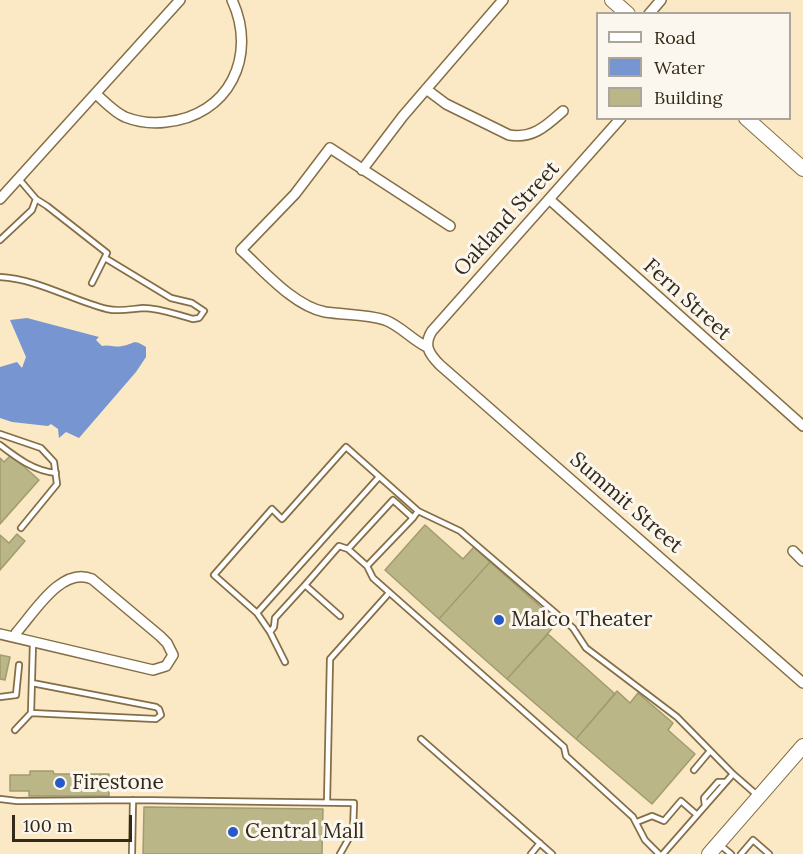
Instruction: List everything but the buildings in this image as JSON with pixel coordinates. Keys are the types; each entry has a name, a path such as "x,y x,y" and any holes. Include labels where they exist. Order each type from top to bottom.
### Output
{"main road":[{"path":"612,0 626,12"},
{"path":"748,120 803,169"},
{"path":"709,854 803,746"}],"street":[{"path":"0,199 180,0"},
{"path":"96,94 119,114 141,122 175,122 203,111 225,91 235,75 241,58 242,32 232,0"},
{"path":"450,226 407,196 362,170 426,89 502,0"},
{"path":"651,12 661,0"},
{"path":"426,89 446,104 509,135 535,133 563,111"},
{"name":"Oakland Street","path":"427,347 432,330 619,120"},
{"name":"Summit Street","path":"362,170 330,148 282,209 241,250 306,305 325,312 375,317 386,321 427,347 440,365 803,683"},
{"name":"Fern Street","path":"549,200 803,426"},
{"path":"793,551 803,561"},
{"path":"0,634 153,670 164,668 172,657 171,649 160,636 92,579 82,576 70,577 54,589 15,637"}],"lane":[{"path":"19,179 36,200 107,253 92,283"},
{"path":"0,240 32,210 36,200"},
{"path":"0,277 48,287 121,312 142,308 156,309 193,319 202,314 204,310 200,307 171,298 105,258"},
{"path":"0,434 41,448 54,462 57,484 21,528"},
{"path":"0,445 18,459 48,472 56,473"},
{"path":"285,662 270,632 257,613 214,575 272,510 282,519 346,447 418,511 460,531 573,628 586,648 677,717 759,797"},
{"path":"257,613 379,477"},
{"path":"348,549 393,500 412,518"},
{"path":"367,567 418,511"},
{"path":"270,632 274,627 275,618 339,546 348,549 389,593 564,747 566,756 633,817 645,840 661,854 733,774"},
{"path":"305,585 340,616"},
{"path":"327,802 330,659 389,593"},
{"path":"15,730 31,713 33,641"},
{"path":"0,698 16,695 19,665"},
{"path":"31,713 156,719 159,718 161,712 156,707 32,683"},
{"path":"421,739 552,854"},
{"path":"694,770 710,751"},
{"path":"0,799 17,801 354,803 353,831 340,854"},
{"path":"132,854 133,800"},
{"path":"637,822 652,816 664,820 681,801 698,815"},
{"path":"741,854 753,840 769,854"},
{"path":"531,854 540,843"},
{"path":"718,843 731,854"}],"water":[{"path":"27,318 99,337 96,340 102,346 119,346 136,342 146,347 146,357 136,372 79,438 66,432 59,438 58,429 51,424 48,426 12,422 0,418 0,367 17,362 22,368 26,357 10,320"}],"place":[{"name":"Malco Theater","path":"499,620"},
{"name":"Firestone","path":"60,783"},
{"name":"Central Mall","path":"233,832"}]}
